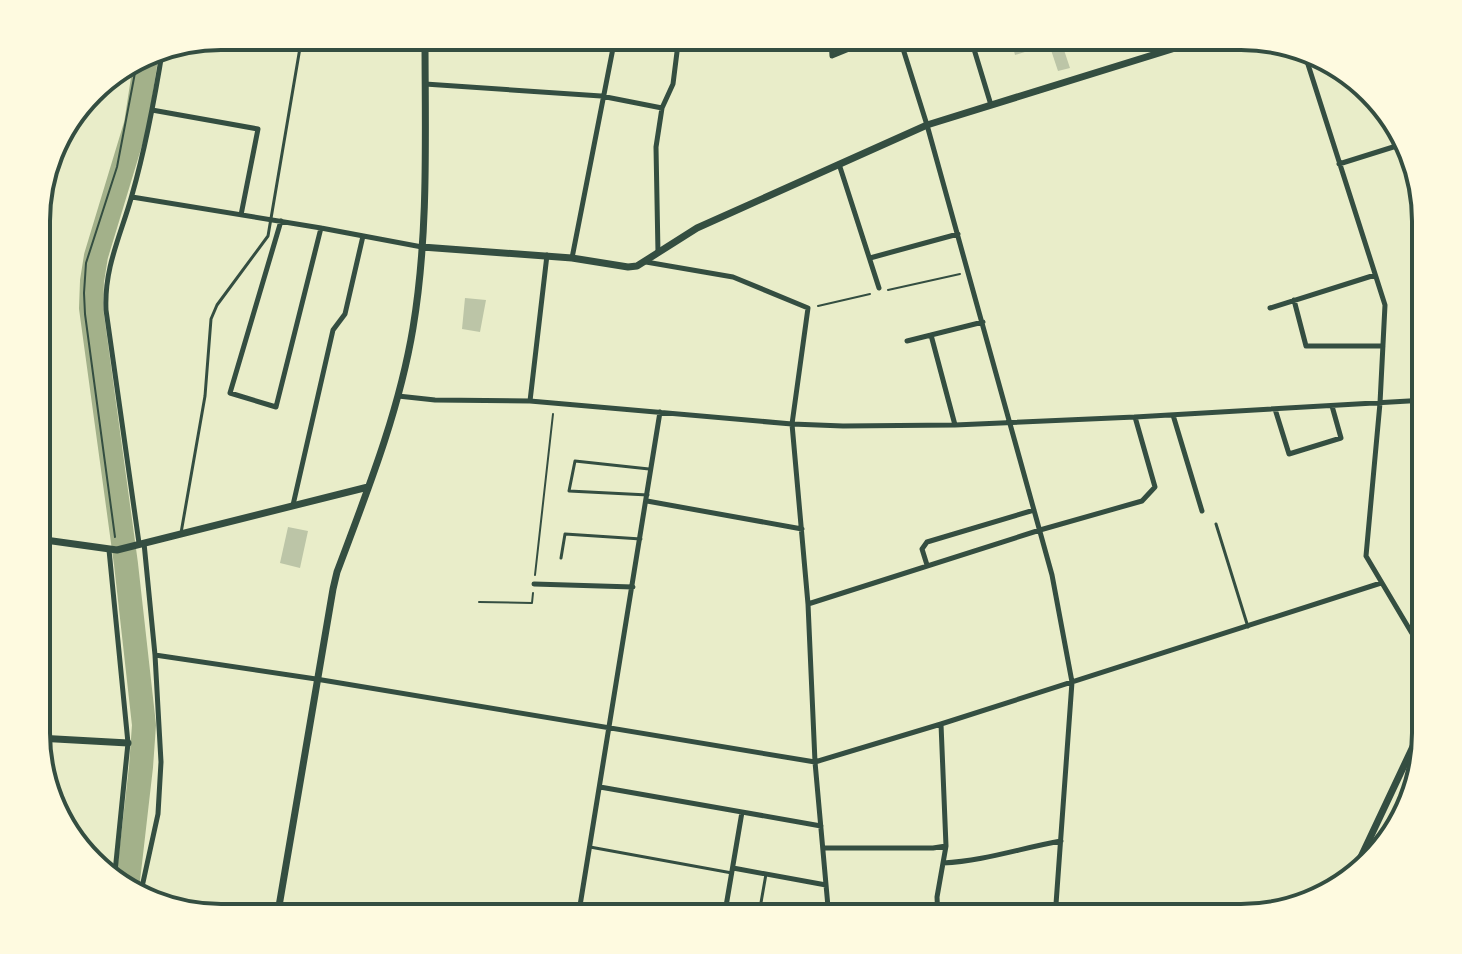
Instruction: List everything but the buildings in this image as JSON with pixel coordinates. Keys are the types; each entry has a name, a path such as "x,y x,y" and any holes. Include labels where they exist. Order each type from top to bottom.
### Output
{"street":[{"path":"279,904 337,572 398,396 413,328 422,247 425,50"},
{"path":"572,258 612,50"},
{"path":"658,253 656,147 662,108 673,84 677,50"},
{"path":"831,50 832,56 847,50"},
{"path":"903,50 1040,530 1052,575 1072,682 1056,904"},
{"path":"974,50 991,105"},
{"path":"132,197 422,247 547,255 637,266 697,228 927,125 1169,50"},
{"path":"143,885 158,814 160,775 155,655 105,290 117,238 132,197 160,61"},
{"path":"1308,64 1385,305 1380,403 1366,556 1412,634"},
{"path":"425,84 604,96 662,108"},
{"path":"152,110 258,129 241,215"},
{"path":"1339,164 1395,147"},
{"path":"839,164 879,288"},
{"path":"281,221 230,393 276,407 321,228"},
{"path":"870,258 958,234"},
{"path":"293,505 333,330 345,314 363,236"},
{"path":"530,401 547,255"},
{"path":"646,262 733,277 808,308 792,424 808,604 815,762 828,904"},
{"path":"1270,308 1375,275"},
{"path":"1294,300 1306,346 1383,346"},
{"path":"907,341 983,322"},
{"path":"931,335 955,425"},
{"path":"398,396 435,400 530,401 843,426 1009,423 1412,401"},
{"path":"1275,409 1289,454 1341,438 1332,406"},
{"path":"580,904 660,412"},
{"path":"1173,415 1202,511"},
{"path":"808,604 1142,501 1155,487 1135,417"},
{"path":"50,541 113,550 368,487"},
{"path":"647,498 802,529"},
{"path":"927,565 922,549 927,542 1034,510"},
{"path":"113,550 128,743 115,867"},
{"path":"155,655 815,762 1381,583"},
{"path":"534,584 633,587"},
{"path":"937,904 946,846 941,724"},
{"path":"50,739 128,743"},
{"path":"1363,853 1411,751"},
{"path":"600,787 821,826"},
{"path":"726,904 742,812"},
{"path":"943,863 1002,855 1061,841"},
{"path":"823,848 946,846"},
{"path":"732,870 826,885"}],"lane":[{"path":"180,534 205,396 211,319 217,305 268,236 300,50"},
{"path":"647,498 569,491 575,461 651,470"},
{"path":"1216,524 1248,627"},
{"path":"561,558 565,534 641,539"},
{"path":"590,847 732,870"},
{"path":"761,904 766,874"}],"path":[{"path":"479,602 532,603 554,403"}],"waterway":[{"path":"128,876 144,725 126,564 91,308 96,256 136,124 145,68"}]}
